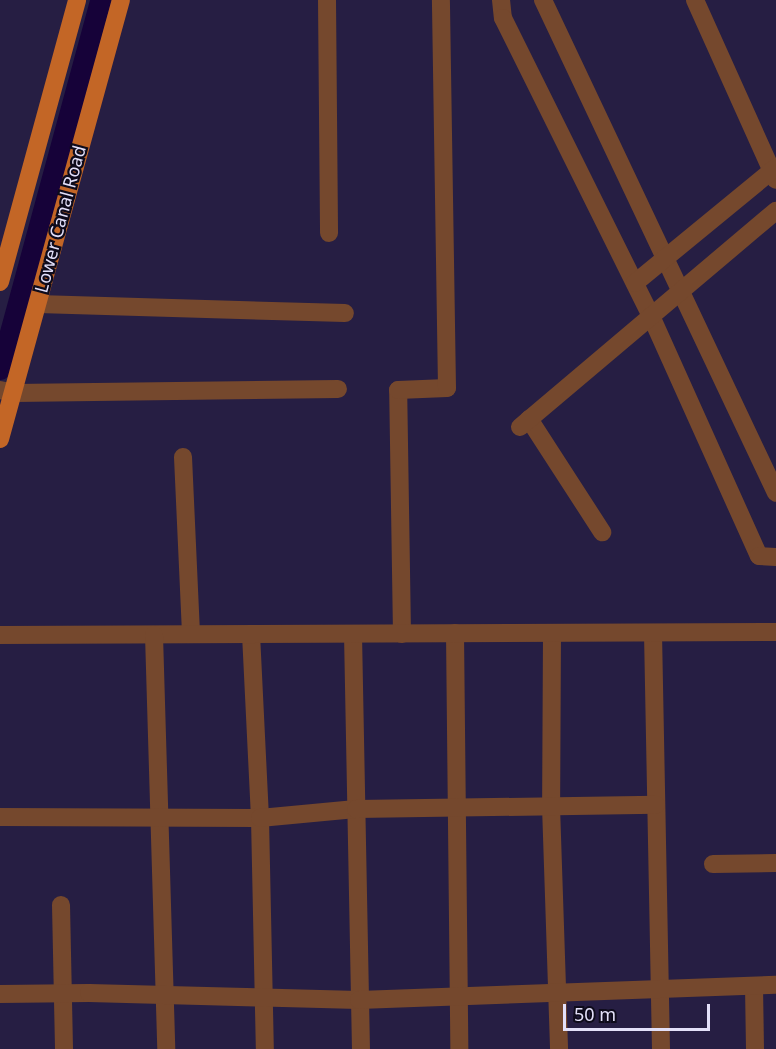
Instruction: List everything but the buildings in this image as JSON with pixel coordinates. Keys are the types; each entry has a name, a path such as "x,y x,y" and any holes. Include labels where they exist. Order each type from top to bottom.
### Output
{"main road":[{"path":"0,282 77,0"},
{"name":"Lower Canal Road","path":"0,438 7,391 38,304 121,0"}],"street":[{"path":"327,0 329,233"},
{"path":"402,634 398,390 447,388 441,0"},
{"path":"501,0 502,18 651,316 759,556 776,557"},
{"path":"543,0 776,493"},
{"path":"635,283 775,172 695,0"},
{"path":"602,532 524,423 776,211"},
{"path":"38,304 345,313"},
{"path":"7,391 338,389"},
{"path":"183,457 191,634"},
{"path":"455,633 456,996 459,1049"},
{"path":"552,633 551,806 559,1049"},
{"path":"653,633 661,1049"},
{"path":"0,635 776,633"},
{"path":"154,634 166,1049"},
{"path":"251,634 260,818 265,1049"},
{"path":"353,634 361,1049"},
{"path":"0,817 260,818 356,809 656,805"},
{"path":"713,864 776,863"},
{"path":"61,905 64,1049"},
{"path":"0,994 63,993 359,1000 776,984"},
{"path":"754,986 755,1049"}],"waterway":[{"path":"0,369 100,0"}]}
